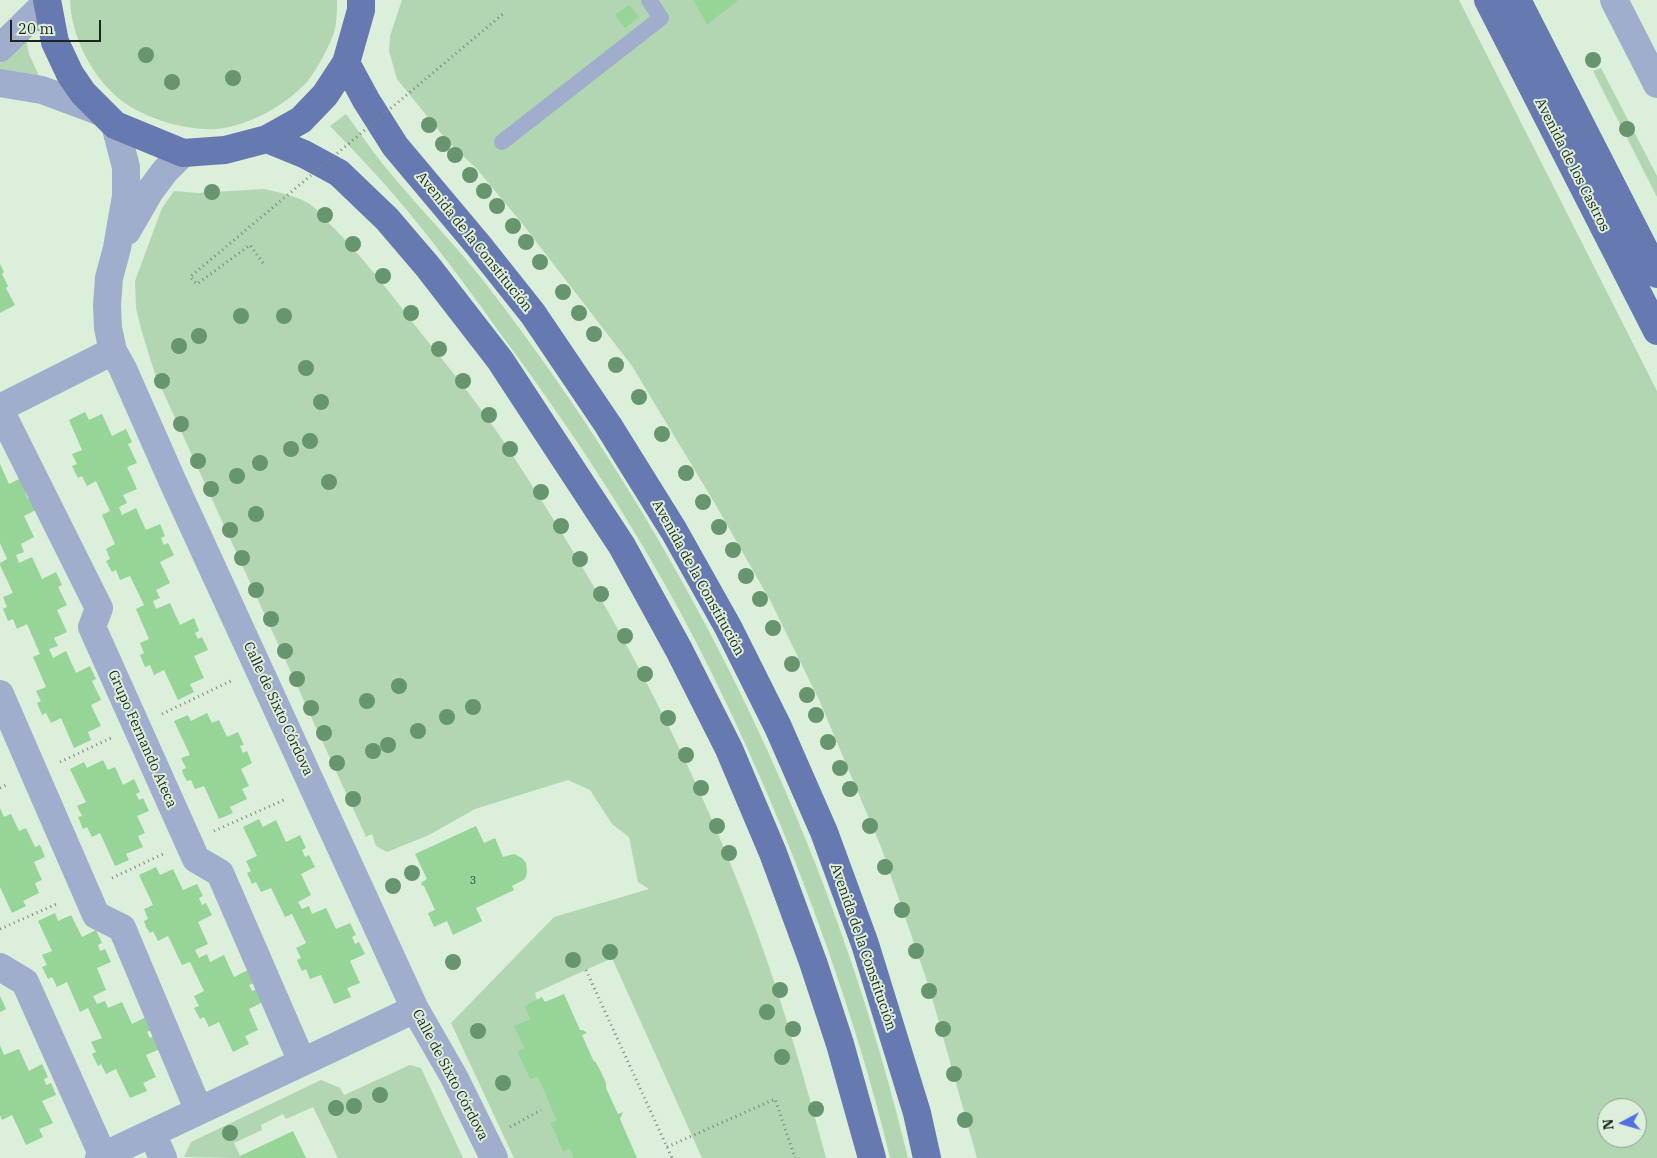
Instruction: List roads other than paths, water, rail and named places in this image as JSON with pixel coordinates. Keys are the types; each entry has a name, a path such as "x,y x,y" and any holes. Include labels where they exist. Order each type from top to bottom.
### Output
{"main road":[{"name":"Avenida de los Castros","path":"1488,0 1657,331"},
{"path":"47,1 55,42 70,74 83,93 108,119 183,153 225,150 267,139 301,120 326,95 346,63 364,3"},
{"name":"Avenida de los Castros","path":"1522,2 1657,274"},
{"name":"Avenida de la Constitución","path":"346,63 366,100 395,146 533,314 608,425 674,530 728,627 778,727 827,841 865,944 917,1113 927,1158"},
{"path":"267,139 304,154 339,173 386,219 428,267 500,360 622,546 679,650 729,749 774,853 840,1044 872,1158"}],"street":[{"path":"1614,0 1657,84"},
{"path":"0,48 47,1"},
{"path":"0,84 42,90 108,119"},
{"name":"Calle de Sixto Córdova","path":"108,119 126,168 126,196 118,248 109,278 107,305 108,328 113,351 123,369 415,1009 454,1077 494,1158"},
{"name":"Calle de Sixto Córdova","path":"118,248 150,191 165,171 183,153"},
{"name":"Grupo Fernando Ateca","path":"113,351 0,409 99,608 92,628 127,731 177,847 220,873 302,1062"},
{"path":"0,694 35,774 76,895 96,915 122,928 199,1111"},
{"path":"0,967 25,982 101,1157 415,1009"},
{"path":"152,1134 162,1158"}],"lane":[{"path":"502,142 661,18 649,0"}]}
